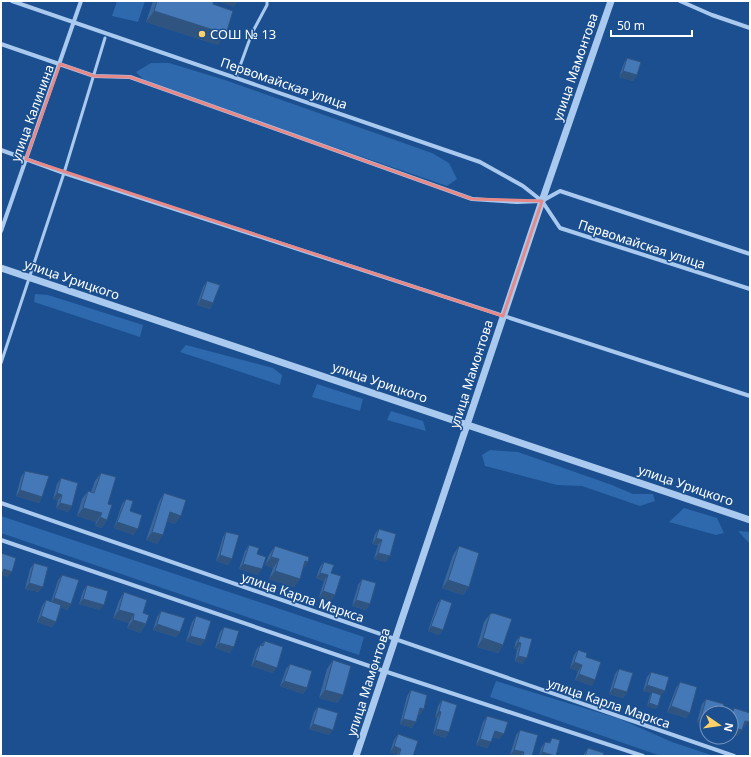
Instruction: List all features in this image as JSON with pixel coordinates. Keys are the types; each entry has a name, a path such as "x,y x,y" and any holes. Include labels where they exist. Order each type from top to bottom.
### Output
{"street":[{"name":"Первомайская улица","path":"12,1 480,162 523,186 542,201 560,228 750,289"},
{"name":"улица Калинина","path":"1,231 81,1"},
{"name":"улица Мамонтова","path":"356,756 503,316 611,1"},
{"path":"680,1 712,15 750,28"},
{"name":"Первомайская улица","path":"1,44 94,76 130,77 472,200 517,202 542,201 560,191 750,254"},
{"path":"1,150 64,173 750,396"},
{"name":"улица Урицкого","path":"1,268 750,520"},
{"name":"улица Карла Маркса","path":"1,503 734,756"},
{"path":"1,540 384,671 643,756"}],"lane":[{"path":"236,77 252,33 267,5 267,1"},
{"path":"1,363 64,173 105,38"}],"highlighted area":[{"path":"60,64 94,76 130,77 472,199 542,201 503,316 26,159"}],"shaded area":[{"path":"117,1 145,1 138,22 112,16"},
{"path":"151,63 169,63 225,80 432,153 449,163 457,179 447,186 147,83 136,72"},
{"path":"35,294 48,295 143,325 140,337 34,302"},
{"path":"186,345 273,368 282,375 280,385 180,352"},
{"path":"317,384 363,399 360,411 312,397"},
{"path":"391,411 423,421 426,431 387,420"},
{"path":"490,450 518,452 612,485 633,494 653,494 655,501 640,506 582,486 557,485 485,466 482,455"},
{"path":"684,508 717,518 724,533 716,535 669,522"},
{"path":"1,516 364,637 359,655 1,533"},
{"path":"738,531 750,532 750,544"},
{"path":"496,681 620,719 672,742 714,756 661,756 490,697"}],"building":[{"path":"157,1 214,1 213,4 233,11 226,34 154,11"},
{"path":"627,58 641,62 637,75 623,71"},
{"path":"207,281 220,285 213,303 201,299"},
{"path":"25,471 49,476 42,497 20,490"},
{"path":"101,473 116,477 108,504 112,505 107,520 100,517 102,513 83,508 88,491 94,493"},
{"path":"61,478 78,483 72,506 60,503 62,495 57,493"},
{"path":"164,493 186,500 181,516 170,512 163,535 152,532"},
{"path":"126,499 133,501 130,511 142,515 138,529 117,522"},
{"path":"379,529 396,534 390,556 378,553 382,540 376,538"},
{"path":"226,532 239,535 232,559 220,555"},
{"path":"249,545 259,548 257,554 266,557 262,569 243,564"},
{"path":"275,546 309,557 308,562 305,561 300,579 275,571 279,559 271,557"},
{"path":"459,546 479,553 469,587 448,580"},
{"path":"1,553 16,558 12,572 4,569 3,572 1,572"},
{"path":"324,562 334,565 331,573 341,576 335,595 323,591 328,575 320,573"},
{"path":"34,563 48,567 43,587 29,583"},
{"path":"62,575 79,580 71,604 54,598"},
{"path":"362,579 376,583 370,604 356,600"},
{"path":"87,585 108,591 104,605 83,599"},
{"path":"124,592 147,600 143,613 149,615 146,624 133,620 134,614 119,610"},
{"path":"441,599 452,603 443,630 431,626"},
{"path":"46,600 61,605 56,622 41,616"},
{"path":"161,611 185,618 180,632 157,624"},
{"path":"493,613 512,619 503,645 483,638 490,614"},
{"path":"196,616 211,621 205,640 190,636"},
{"path":"224,627 239,631 234,647 219,643"},
{"path":"520,636 532,639 527,658 518,656 521,643 518,642"},
{"path":"265,641 283,647 277,668 255,660 260,645 263,646"},
{"path":"578,650 587,653 586,657 601,662 595,680 579,674 582,665 574,662"},
{"path":"333,660 351,666 343,695 325,690"},
{"path":"290,664 312,671 307,688 284,681"},
{"path":"619,669 633,673 627,692 613,688"},
{"path":"651,672 669,677 665,691 647,685"},
{"path":"680,682 697,687 690,713 671,706"},
{"path":"411,690 427,695 424,709 420,708 416,722 403,719"},
{"path":"652,692 661,695 658,706 649,703"},
{"path":"706,699 724,704 724,705 704,705"},
{"path":"442,700 457,705 449,732 436,729 441,712 439,711"},
{"path":"318,707 338,713 333,730 313,724"},
{"path":"739,710 750,713 749,722 745,721 742,730 739,729"},
{"path":"487,716 508,722 504,734 495,731 491,742 480,739"},
{"path":"520,730 538,735 532,756 523,756 524,752 514,750"},
{"path":"398,734 418,741 413,756 399,755 401,749 394,746"},
{"path":"552,738 560,740 556,756 542,752 545,742 550,743"},
{"path":"588,748 604,753 603,756 585,756"}],"place":[{"name":"СОШ № 13","path":"202,34"}]}
